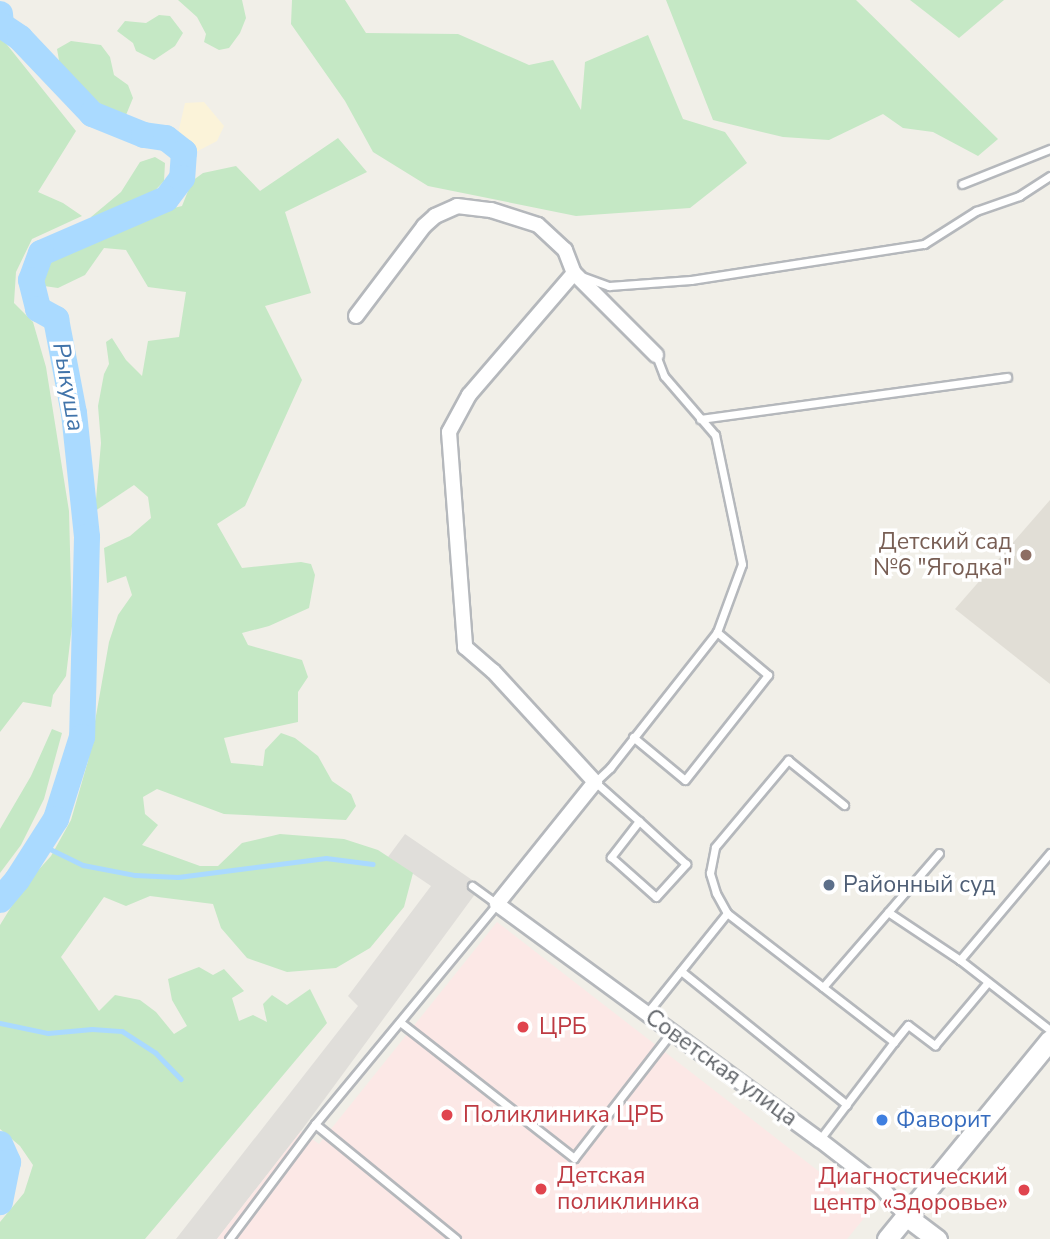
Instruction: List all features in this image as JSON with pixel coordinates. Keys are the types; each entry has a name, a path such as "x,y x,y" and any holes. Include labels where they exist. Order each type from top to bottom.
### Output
{"main road":[{"path":"887,1239 1050,1041"},
{"name":"Советская улица","path":"906,1216 937,1239"}],"street":[{"path":"356,316 435,215 457,206 491,210 538,225 565,250 574,273 656,355"},
{"path":"497,904 595,782 494,671 465,647 449,463 449,432 469,395 574,273"},
{"name":"Советская улица","path":"497,904 820,1140 882,1188 906,1216"}],"lane":[{"path":"962,184 1050,149"},
{"path":"574,273 609,286 691,280 924,244 976,211 1019,195 1050,176"},
{"path":"639,821 611,857 656,897 686,864 639,821 595,782 717,632 742,564 715,435 664,376 656,355"},
{"path":"700,419 1006,377"},
{"path":"633,737 685,780 768,675 717,632"},
{"path":"844,804 788,760 715,847 710,873 716,893 727,913 894,1042"},
{"path":"823,988 939,853"},
{"path":"960,960 1050,853"},
{"path":"229,1239 315,1125 497,904 472,886"},
{"path":"888,912 960,960 1050,1030"},
{"path":"646,1014 727,913"},
{"path":"681,971 847,1105"},
{"path":"820,1140 908,1025 935,1045 988,982"},
{"path":"400,1022 574,1158 671,1033"},
{"path":"315,1125 456,1239"}],"shaded area":[{"name":"Детский сад №6 \"Ягодка\"","path":"1050,500 1050,684 955,609"},
{"path":"405,834 481,886 301,1131 217,1239 176,1239 358,1006 348,996 431,886 388,857"},
{"name":"ЦРБ","path":"497,922 870,1211 847,1239 217,1239 301,1131 319,1144"}],"green space":[{"path":"178,0 242,0 246,18 240,33 229,48 219,50 204,42 206,34 197,17"},
{"path":"292,0 345,0 366,33 458,34 529,65 553,60 581,110 585,62 648,35 683,119 725,132 747,163 690,208 576,216 428,186 373,152 345,101 291,24"},
{"path":"666,0 856,0 998,139 978,156 933,132 903,128 883,114 829,140 783,137 713,120"},
{"path":"910,0 1004,0 959,38"},
{"path":"159,15 170,16 183,33 175,46 154,60 136,51 133,43 117,31 125,21 146,23"},
{"path":"0,36 76,131 38,192 63,203 82,216 32,239 16,272 14,303 33,322 46,367 69,511 72,626 66,676 53,695 51,707 23,702 0,732"},
{"path":"71,41 101,45 110,57 114,75 128,85 133,98 126,115 109,112 60,66 57,49"},
{"path":"338,138 367,172 285,212 311,293 265,306 302,380 245,506 217,524 242,568 301,562 311,564 315,575 309,608 269,626 242,633 248,645 302,660 308,677 298,692 298,722 224,738 231,763 263,766 265,750 281,733 295,738 318,756 332,781 351,794 356,806 346,820 224,814 157,789 143,797 145,814 158,825 142,845 200,866 218,866 242,843 280,834 344,839 378,850 413,873 404,907 370,948 336,968 287,972 247,958 221,928 213,904 150,896 126,906 104,897 61,957 99,1011 115,995 140,1000 156,1012 174,1034 187,1026 172,1000 168,979 199,967 213,975 224,969 244,991 232,998 239,1021 253,1015 267,1022 263,1004 272,995 287,1005 310,989 327,1023 145,1239 0,1239 0,1222 24,1193 33,1165 20,1146 0,1129 0,925 24,886 51,856 71,820 88,761 109,642 118,615 132,595 126,576 107,583 104,548 130,536 151,518 148,497 134,485 95,511 101,443 98,406 104,374 109,364 106,342 112,338 126,360 142,376 148,341 179,337 186,292 148,287 126,250 104,248 85,275 58,288 44,286 45,270 54,259 149,214 182,206 192,181 203,173 236,166 260,191"},
{"path":"155,157 165,163 164,181 147,199 99,221 91,217 121,192 140,162"},
{"path":"52,729 62,733 44,799 21,845 0,873 0,829 31,776"}],"sand":[{"path":"204,102 224,126 217,141 192,154 177,138 185,103"}],"waterway":[{"name":"Рыкуша","path":"0,14 1,25 20,38 92,114 144,135 166,138 184,152 182,178 166,199 41,253 31,280 38,309 56,319 74,413 87,537 82,737 56,819 17,880 0,900"},
{"path":"40,844 83,865 135,875 178,877 326,858 373,864"},
{"path":"0,1023 48,1033 92,1029 122,1031 156,1053 181,1079"},
{"name":"Рыкуша","path":"0,1144 8,1162 0,1202"}],"place":[{"name":"Детский сад №6 \"Ягодка\"","path":"1026,555"},
{"name":"Районный суд","path":"829,885"},
{"name":"ЦРБ","path":"523,1027"},
{"name":"Поликлиника ЦРБ","path":"447,1115"},
{"name":"Фаворит","path":"882,1120"},
{"name":"Детская поликлиника","path":"541,1189"},
{"name":"Диагностический центр «Здоровье»","path":"1024,1190"}]}
